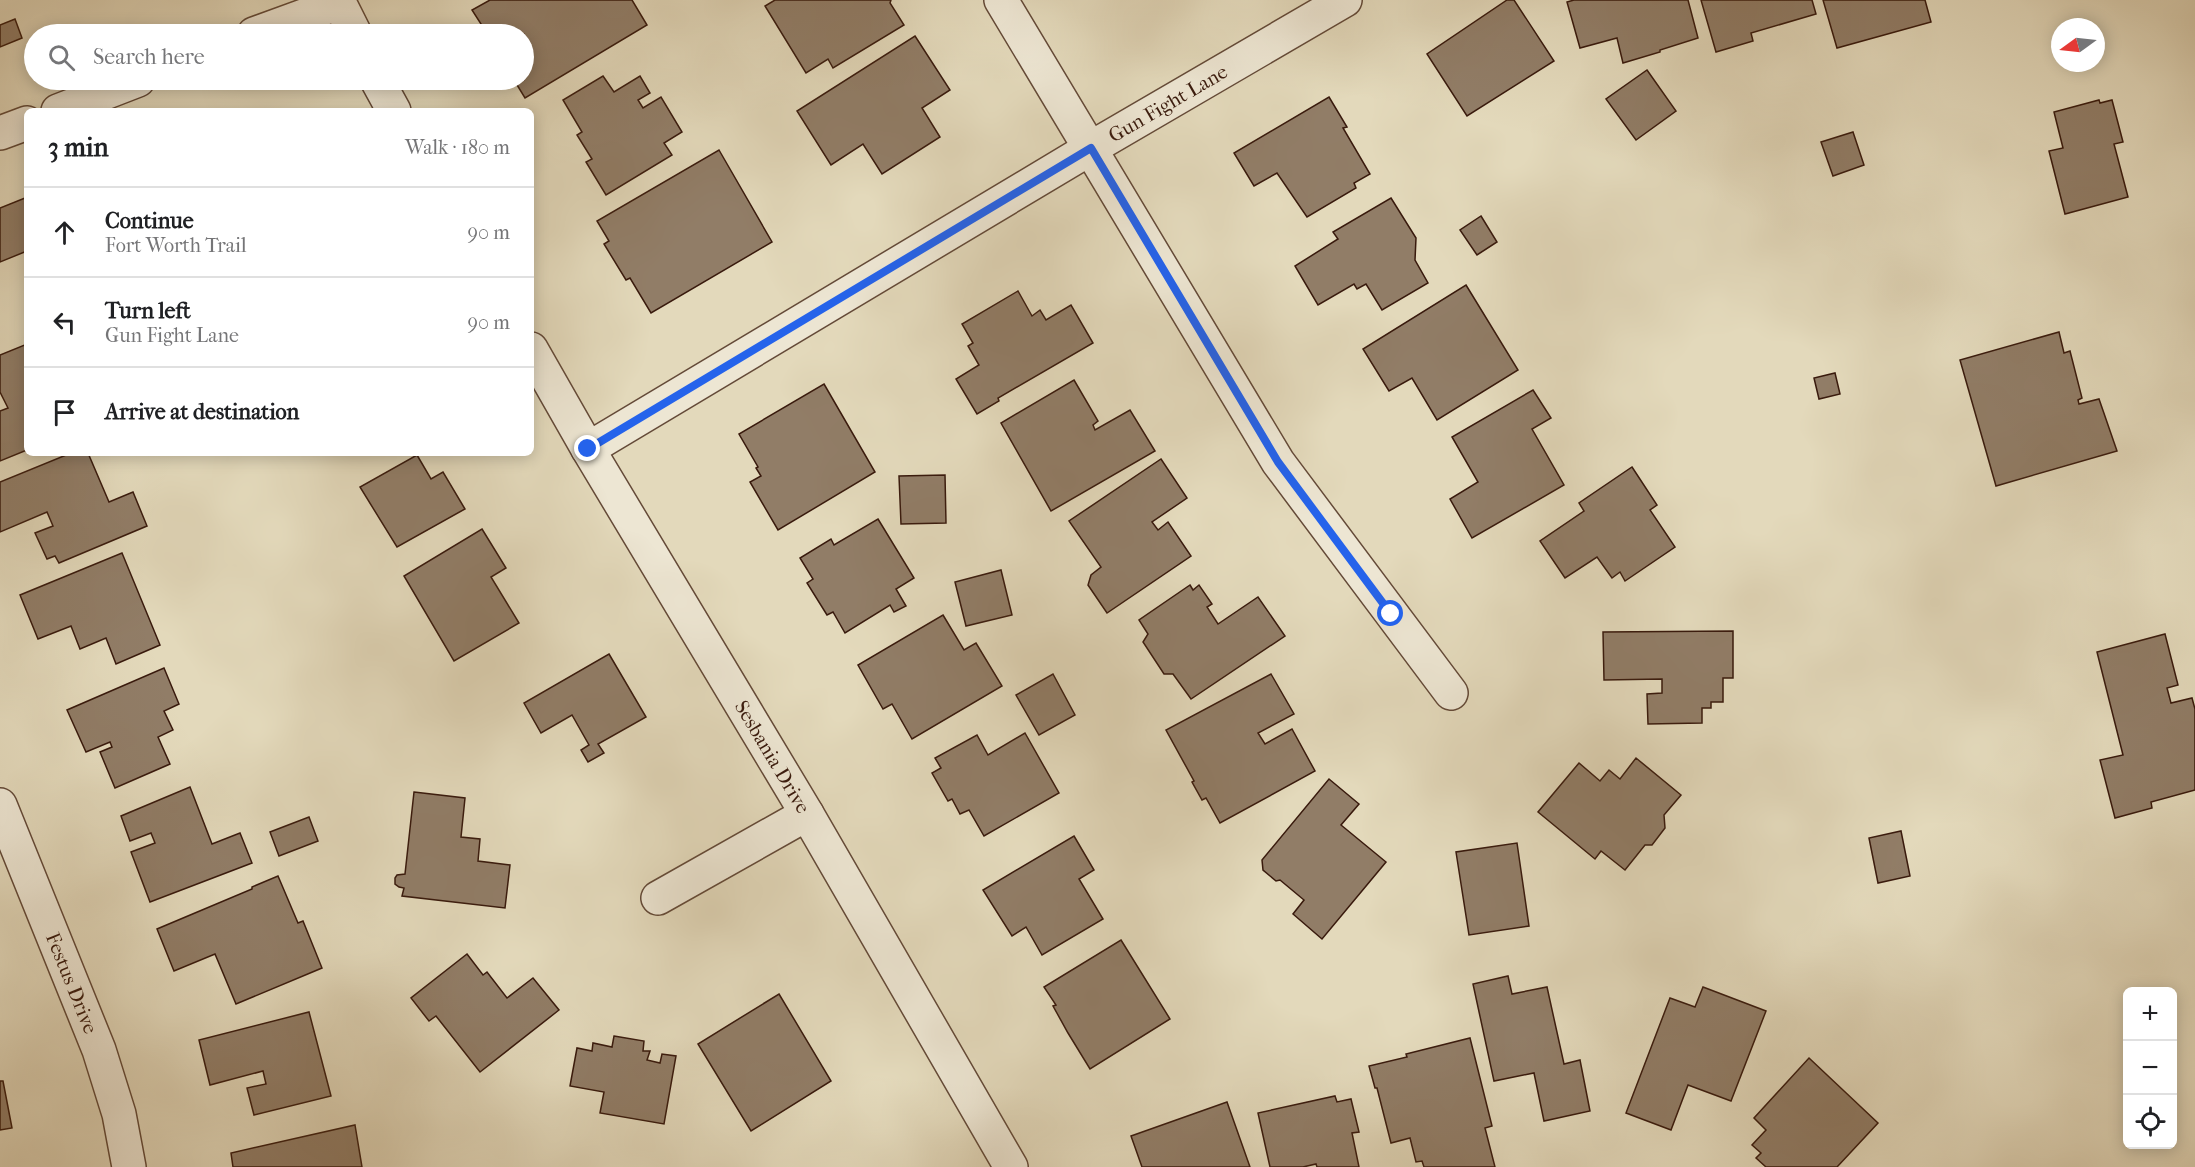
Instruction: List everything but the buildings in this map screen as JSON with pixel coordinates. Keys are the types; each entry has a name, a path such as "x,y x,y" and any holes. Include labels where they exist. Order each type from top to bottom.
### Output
{"street":[{"path":"1001,0 1278,462 1451,693"},
{"name":"Gun Fight Lane","path":"588,449 1091,148 1346,0"},
{"path":"279,24 338,1 350,24"},
{"path":"66,108 112,90"},
{"path":"382,90 392,108"},
{"path":"0,134 24,124"},
{"name":"Sesbania Drive","path":"534,354 588,449 807,814 1011,1167"},
{"name":"Festus Drive","path":"0,805 99,1050 119,1114 129,1167"},
{"path":"658,898 807,814"}],"route":[{"path":"588,449 1091,148 1278,462 1391,614"}]}
